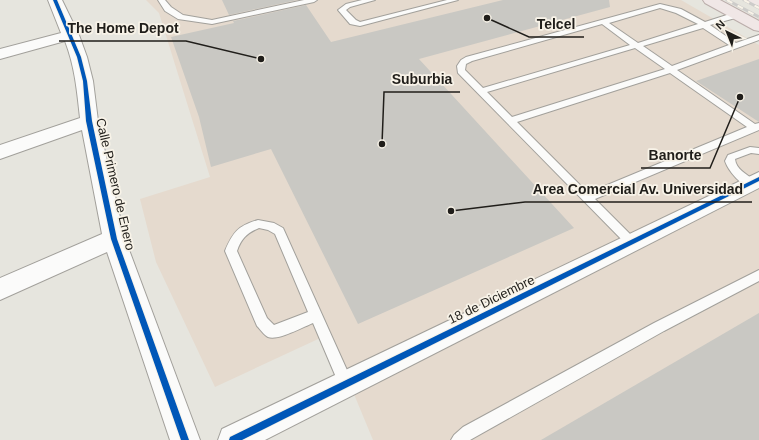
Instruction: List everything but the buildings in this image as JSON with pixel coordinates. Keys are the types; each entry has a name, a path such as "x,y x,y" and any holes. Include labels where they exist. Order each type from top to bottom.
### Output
{"highway":[{"path":"710,0 759,27"},
{"path":"755,0 759,2"}],"street":[{"name":"Calle Primero de Enero","path":"55,0 71,34 85,81 89,121 114,239 185,440"},
{"path":"0,54 71,34"},
{"path":"0,152 89,121"},
{"name":"18 de Diciembre","path":"233,440 754,181"},
{"path":"0,289 114,239"}],"lane":[{"path":"161,0 168,9 181,17 212,22 314,0"},
{"path":"372,0 348,5 342,10 353,22 360,24 452,0"},
{"path":"632,242 512,120 461,71 460,66 464,60 660,6 669,7 680,11 735,46"},
{"path":"482,91 736,15"},
{"path":"602,22 670,70 756,127"},
{"path":"512,120 670,70 759,37"},
{"path":"588,197 756,127"},
{"path":"754,181 733,169 730,161 732,156 750,150 759,151"},
{"path":"316,315 282,330 271,332 262,322 231,251 236,238 246,229 258,224 270,226 279,231 316,315 346,384"},
{"path":"459,440 468,432 502,413 659,327 759,275"}],"shaded area":[{"path":"146,0 681,0 759,45 759,440 373,440 329,334 215,387 156,262 140,199 210,177 159,13"}],"railway":[{"path":"727,0 759,17"},
{"path":"744,0 759,8"}],"cycle path":[{"path":"55,0 79,57 85,81 89,121 114,239 185,440"},
{"path":"233,440 759,179"}],"place":[{"name":"Telcel","path":"487,18"},
{"name":"The Home Depot","path":"261,59"},
{"name":"Banorte","path":"740,97"},
{"name":"Suburbia","path":"382,144"},
{"name":"Area Comercial Av. Universidad","path":"451,211"}]}
